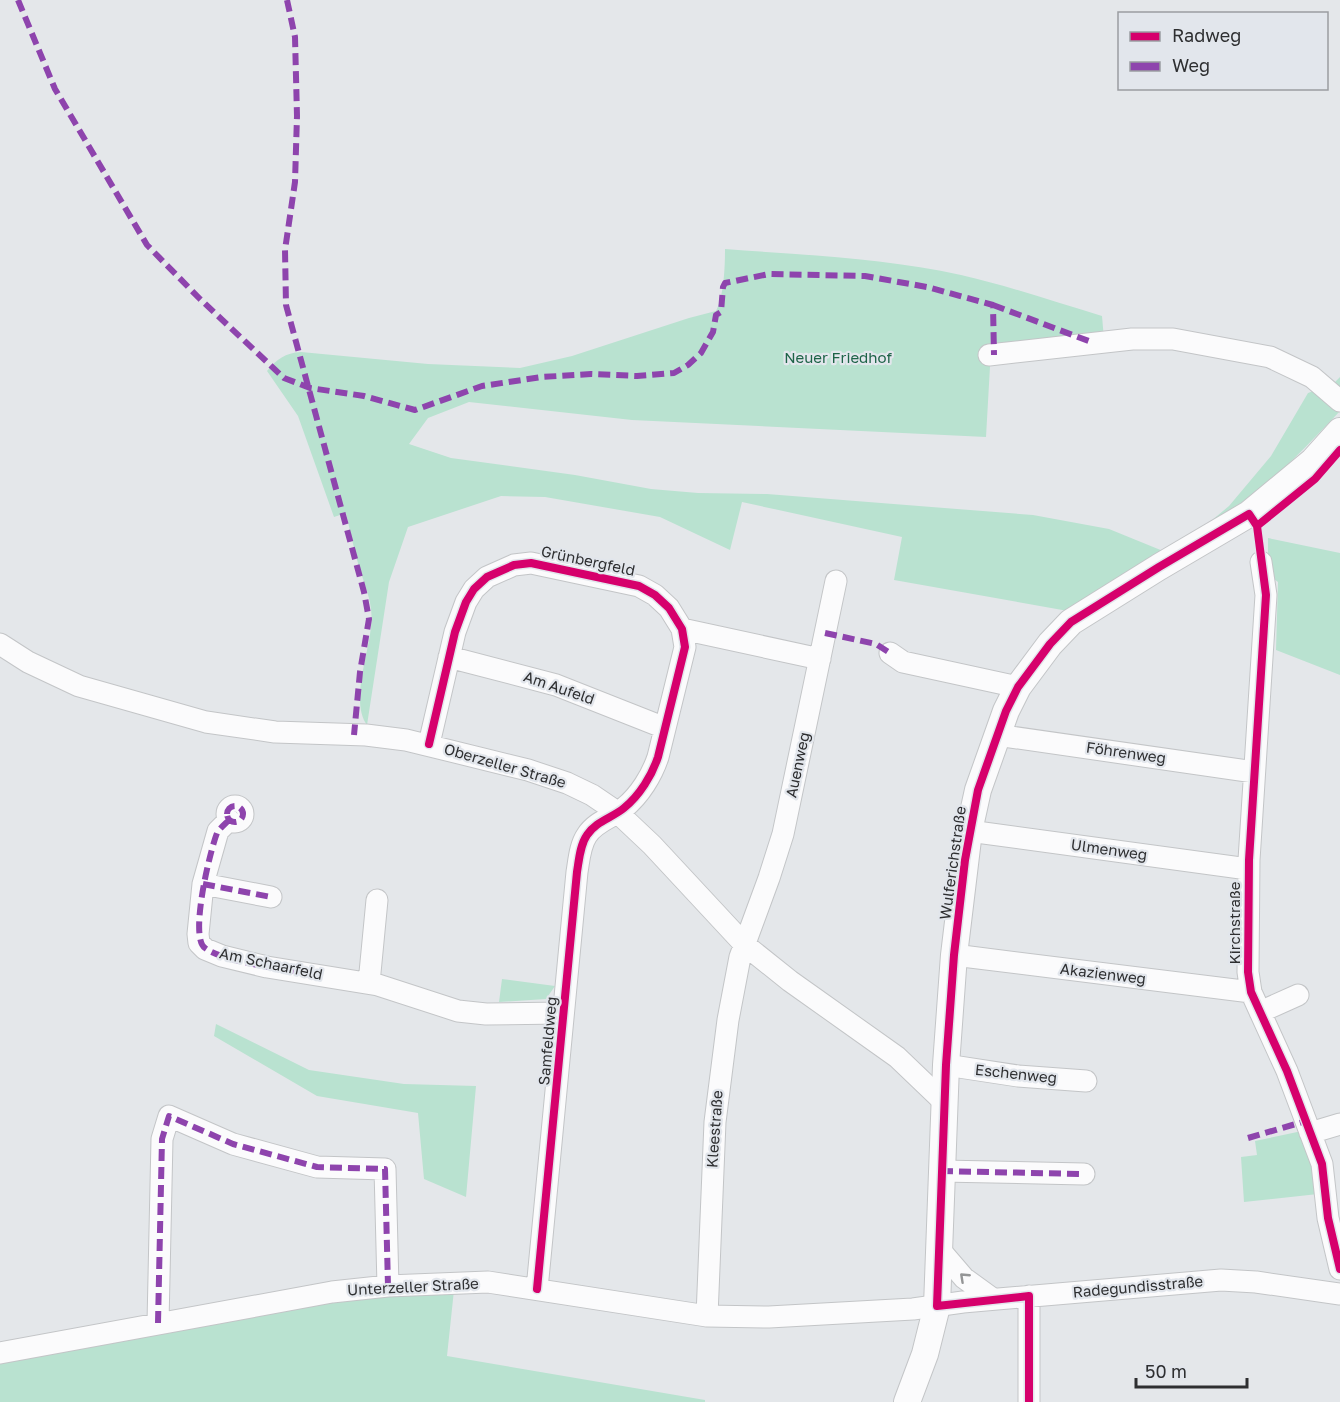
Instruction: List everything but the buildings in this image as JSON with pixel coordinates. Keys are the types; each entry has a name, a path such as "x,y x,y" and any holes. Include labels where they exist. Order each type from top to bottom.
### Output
{"main road":[{"name":"Wulferichstraße","path":"907,1402 925,1354 937,1306 946,1065 954,955 969,831 978,790 997,735 1018,687 1050,644 1071,622 1249,514 1313,461 1340,431"}],"street":[{"path":"989,355 1132,339 1173,339 1269,357 1312,377 1340,401"},
{"name":"Kirchstraße","path":"1261,562 1266,595 1248,869 1248,972 1251,992 1287,1071 1322,1164 1328,1218 1340,1269"},
{"name":"Grünbergfeld","path":"429,744 460,615 474,589 487,577 514,565 531,563 639,586 655,595 669,608 682,629"},
{"name":"Auenweg","path":"745,945 783,834 836,581"},
{"path":"617,812 626,807 652,774 685,647 682,629 820,658"},
{"name":"Oberzeller Straße","path":"0,644 28,662 79,686 206,722 275,732 387,736 490,759 567,783 592,795 617,812 652,845 745,945 790,981 897,1057 944,1102"},
{"path":"890,653 903,662 1018,687"},
{"name":"Am Aufeld","path":"449,657 556,685 665,728"},
{"name":"Föhrenweg","path":"997,735 1254,772"},
{"name":"Samfeldweg","path":"537,1289 581,849 586,836 598,822 617,812"},
{"name":"Am Schaarfeld","path":"229,820 218,831 203,884 198,934 200,943 206,949 222,956 267,967 369,983 458,1011 486,1014 563,1013"},
{"name":"Ulmenweg","path":"969,831 1248,869"},
{"path":"203,884 271,897"},
{"path":"369,983 377,900"},
{"name":"Kleestraße","path":"707,1316 715,1122 719,1079 740,957 745,945"},
{"name":"Akazienweg","path":"954,955 1251,992"},
{"path":"1260,1012 1298,995"},
{"name":"Eschenweg","path":"946,1065 1018,1076 1086,1081"},
{"path":"158,1323 162,1139 170,1116 233,1144 317,1167 385,1169 388,1286"},
{"path":"1310,1133 1340,1124"},
{"path":"941,1171 1084,1174"},
{"path":"940,1250 964,1278 993,1299"},
{"name":"Radegundisstraße","path":"937,1306 993,1299 1221,1280 1256,1282 1340,1294"},
{"name":"Unterzeller Straße","path":"0,1353 332,1292 388,1286 488,1282 707,1316 790,1316 937,1306"},
{"path":"1029,1296 1029,1402"}],"green space":[{"name":"Neuer Friedhof","path":"725,249 873,261 961,275 1102,316 1104,339 991,349 986,437 632,420 469,402 428,418 409,444 451,458 575,475 651,489 698,493 767,494 1033,515 1109,529 1163,551 1068,611 894,580 902,537 742,502 730,550 660,517 545,497 501,496 408,527 389,582 367,725 362,716 360,691 372,618 346,513 334,517 298,416 267,371 282,357 301,352 428,364 520,368 572,356 716,311 722,289"},
{"path":"1340,377 1340,411 1272,479 1193,536 1229,506 1271,456 1308,393 1333,384"},
{"path":"1268,538 1340,553 1340,675 1276,650 1278,582 1270,576"},
{"path":"502,979 555,986 546,999 499,1002"},
{"path":"216,1024 309,1070 404,1084 476,1086 466,1197 424,1179 418,1113 317,1096 214,1036"},
{"path":"1302,1131 1318,1175 1318,1194 1244,1202 1241,1157 1257,1155 1255,1141"},
{"path":"454,1290 447,1356 705,1400 705,1402 0,1402 0,1359 296,1304"}],"marked path":[{"path":"18,0 55,89 147,245 200,299 284,378 310,388 364,396 415,410 482,386 542,377 591,374 637,376 674,373 688,365 701,353 713,332 716,315 721,312 725,283 769,274 865,276 927,287 993,305 994,355"},
{"path":"287,0 295,37 297,116 295,182 285,250 286,305 364,592 369,619 360,672 354,735"},
{"path":"993,305 1094,343"},
{"path":"825,633 876,644 890,653"},
{"path":"232,806 238,806 243,814 241,820 232,822 227,817 227,811 232,806"},
{"path":"229,820 217,833 210,857 202,893 199,928 201,941 205,948 226,957 256,965 311,973"},
{"path":"203,884 271,897"},
{"path":"158,1323 162,1139 169,1116 233,1144 317,1167 385,1169 388,1286"},
{"path":"1248,1138 1306,1121"},
{"path":"941,1171 1084,1174"}],"cycle path":[{"path":"1257,526 1315,479 1340,450"},
{"path":"1029,1402 1029,1296 937,1306 946,1065 954,955 965,860 978,790 1006,711 1018,687 1050,644 1071,622 1249,514 1257,526 1266,595 1249,860 1248,972 1251,992 1287,1071 1322,1164 1328,1218 1340,1269"},
{"path":"429,744 455,632 466,602 474,589 487,577 514,565 531,563 639,586 655,595 669,608 682,629 685,647 658,757 652,771 630,803 591,830 580,853 537,1289"}]}
